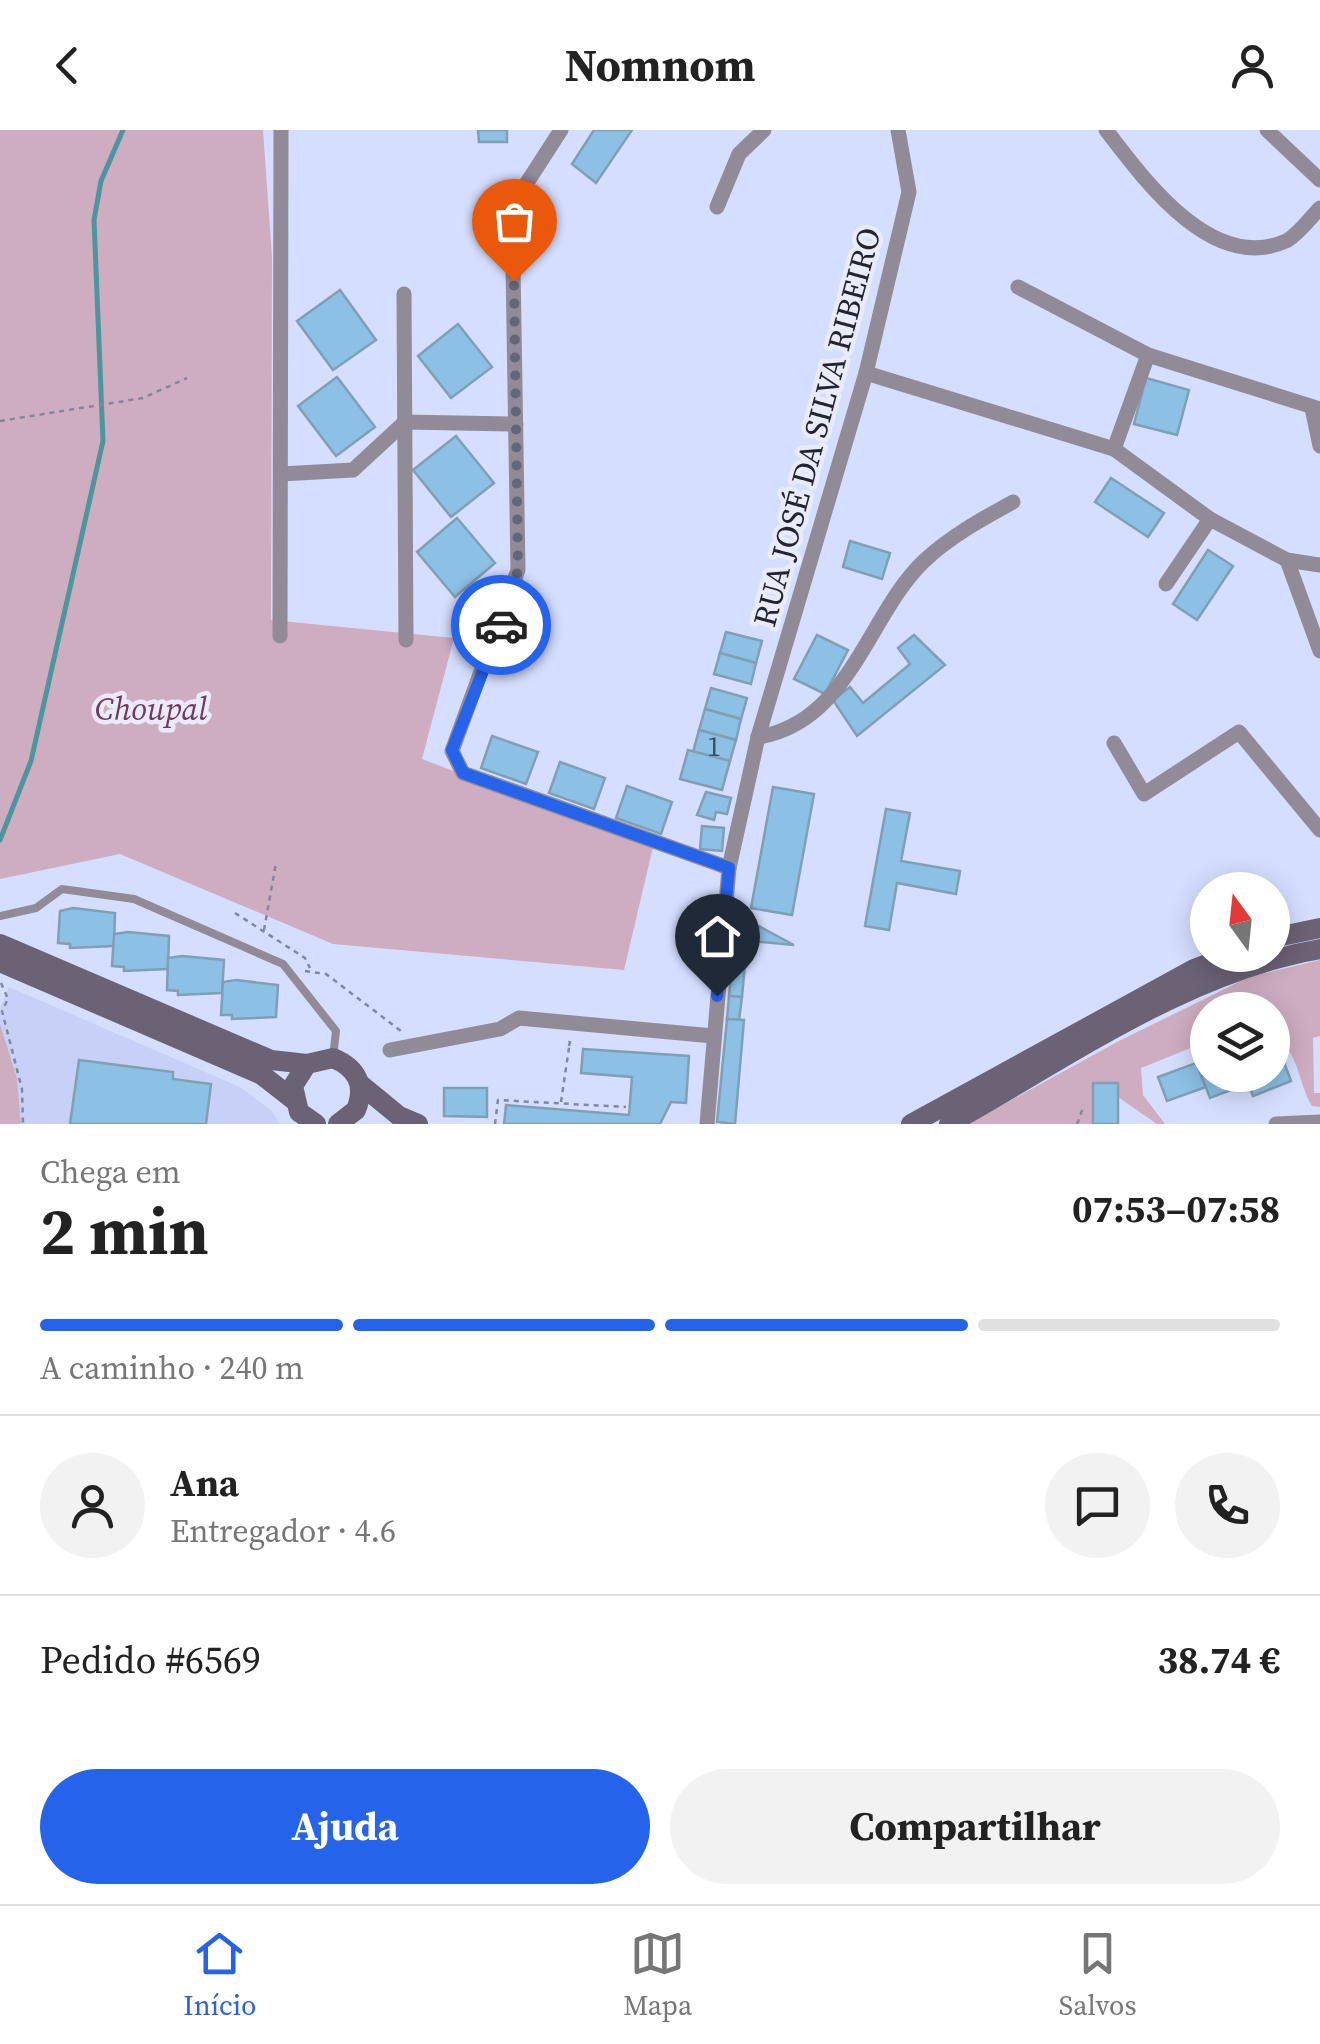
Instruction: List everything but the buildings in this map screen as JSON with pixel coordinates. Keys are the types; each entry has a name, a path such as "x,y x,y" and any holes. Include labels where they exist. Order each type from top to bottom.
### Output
{"main road":[{"path":"1290,934 1320,928"},
{"path":"0,944 271,1060 307,1064 333,1058 355,1072 360,1084 361,1098 349,1123"},
{"path":"949,1124 1202,984 1290,954 1320,948"},
{"path":"0,962 262,1076 303,1115"},
{"path":"911,1124 1190,971"},
{"path":"303,1115 293,1086 307,1064"},
{"path":"360,1084 399,1116 418,1124"}],"street":[{"path":"280,636 281,130"},
{"path":"561,130 512,206 516,584 452,750 463,773 729,868"},
{"path":"717,207 739,154 764,130"},
{"name":"RUA JOSÉ DA SILVA RIBEIRO","path":"706,1124 729,868 758,737 866,374 909,192 898,130"},
{"path":"1106,130 1180,212 1226,246 1253,249 1288,240 1320,208"},
{"path":"1267,130 1320,180"},
{"path":"1018,288 1148,355 1316,409 1320,446"},
{"path":"404,294 406,640"},
{"path":"1114,450 1148,355"},
{"path":"866,374 1114,450 1210,519 1287,560 1320,565"},
{"path":"281,474 352,470 405,422 516,424"},
{"path":"758,737 782,734 826,702 921,564 969,527 1013,502"},
{"path":"1166,584 1210,519"},
{"path":"1287,560 1320,651"},
{"path":"1114,743 1144,794 1238,732 1320,830"},
{"path":"390,1050 500,1028 519,1018 713,1036"},
{"path":"1276,1124 1320,1122"}],"lane":[{"path":"0,916 36,908 62,889 134,899 283,964 336,1030 333,1058"}],"path":[{"path":"0,421 143,398 187,378"},
{"path":"263,932 276,863"},
{"path":"235,913 305,958 310,968 326,974 418,1044"},
{"path":"296,978 310,968"},
{"path":"0,982 8,998 2,1011 22,1089 24,1124"},
{"path":"560,1104 575,1024"},
{"path":"495,1124 498,1100 626,1108"},
{"path":"1077,1124 1084,1105"}],"shaded area":[{"path":"9,987 240,1087 272,1111 280,1124 21,1124 17,1078 0,1024 0,1008"}],"green space":[{"name":"Choupal","path":"0,130 263,130 272,257 271,620 454,638 422,759 653,847 624,970 333,944 120,854 0,879"},
{"path":"1320,960 1320,1036 1313,1038 1314,1093 1320,1093 1320,1107 1312,1106 1290,1053 1290,992 1219,992 1249,977 1290,972 1290,967"},
{"path":"1190,1006 1190,1048 1141,1068 1143,1095 1165,1124 1157,1124 1118,1097 1118,1083 1094,1083 1093,1124 968,1124"},
{"path":"0,1024 17,1078 21,1124 0,1124"}],"waterway":[{"path":"0,840 31,761 103,441 94,220 101,181 123,130"}],"way so far":[{"path":"501,625 518,570 514,281"}],"route":[{"path":"501,625 452,750 463,773 729,868 717,996"}]}
